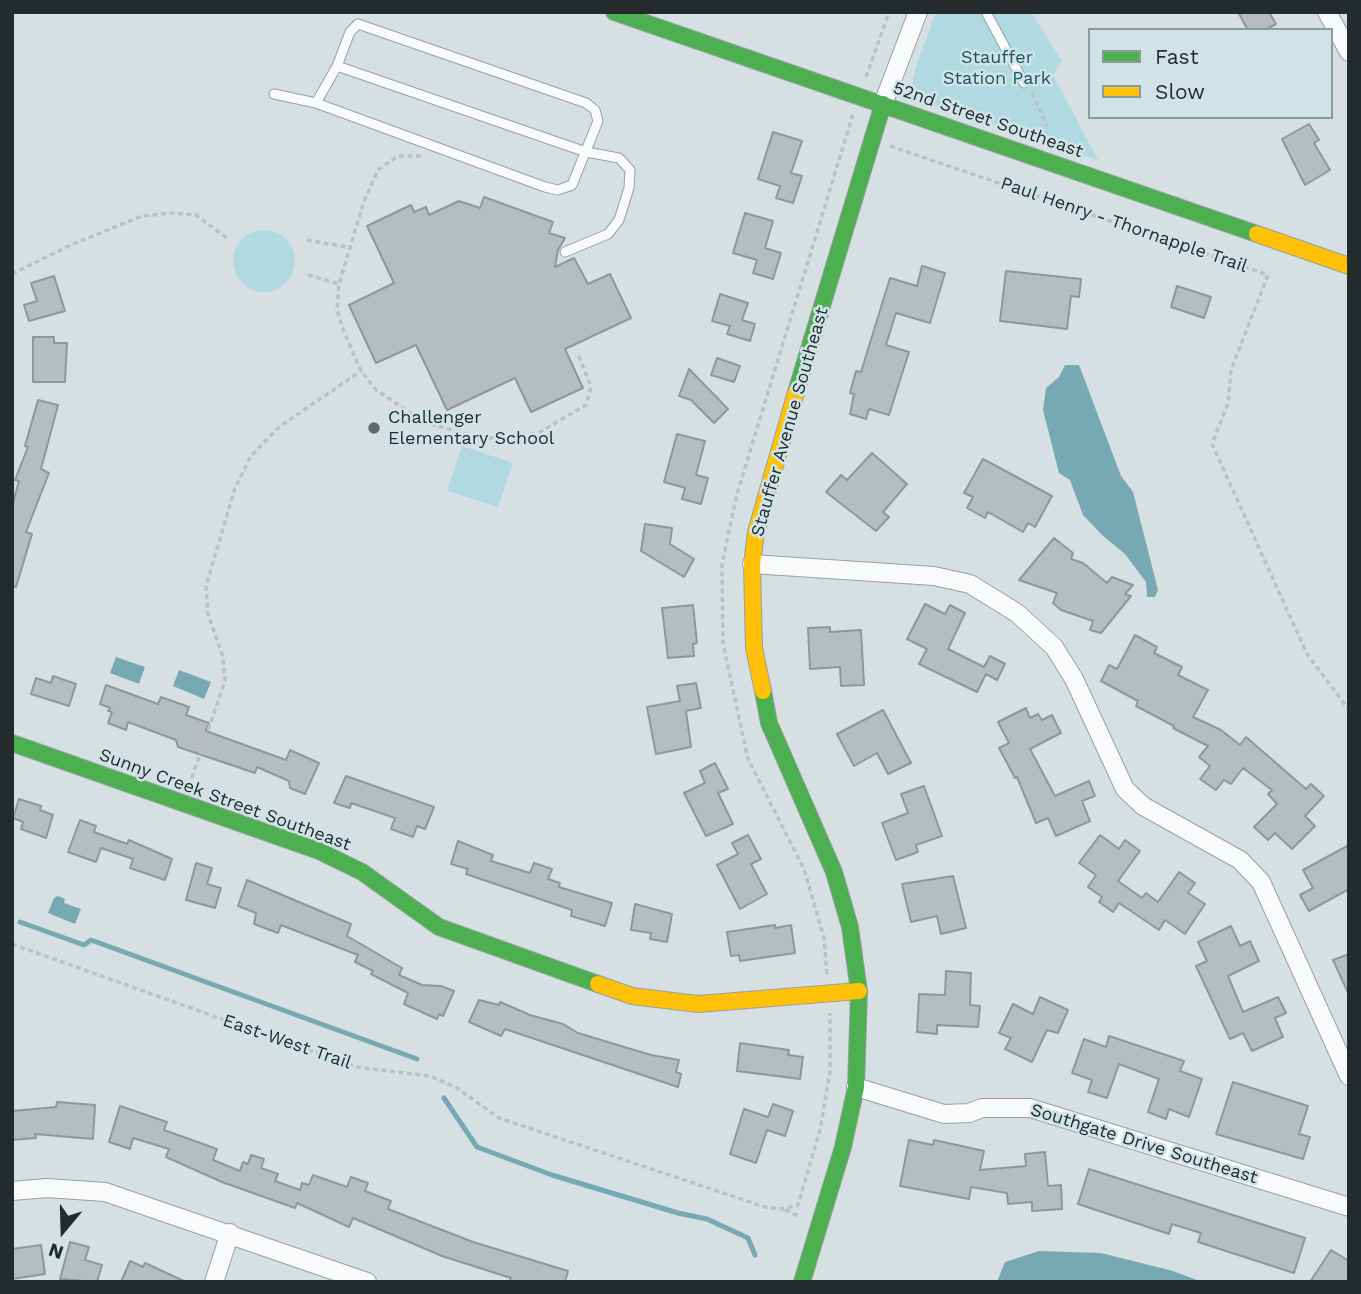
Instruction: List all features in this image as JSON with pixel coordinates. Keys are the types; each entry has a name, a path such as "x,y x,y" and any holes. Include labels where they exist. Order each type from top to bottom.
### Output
{"street":[{"name":"52nd Street Southeast","path":"614,12 1349,266"},
{"name":"Stauffer Avenue Southeast","path":"802,1282 843,1147 856,1087 859,991 850,928 834,872 769,723 754,648 752,564 767,488 883,104 918,12"},
{"path":"1327,12 1349,52"},
{"path":"752,564 934,576 970,584 1017,613 1054,647 1074,679 1125,789 1154,813 1240,860 1261,882 1349,1076"},
{"name":"Sunny Creek Street Southeast","path":"12,743 336,859 362,872 439,927 632,996 698,1004 859,991"},
{"name":"Southgate Drive Southeast","path":"856,1087 944,1114 969,1113 982,1108 1030,1108 1349,1208"},
{"path":"12,1191 47,1188 105,1192 367,1282"},
{"path":"214,1282 230,1233"}],"lane":[{"path":"986,12 1024,83"},
{"path":"274,94 316,103 558,190 572,185 598,121 595,110 586,103 369,25 358,24 350,32 337,66 316,103"},
{"path":"337,66 586,152 619,158 630,170 629,188 620,220 608,234 565,252"}],"path":[{"path":"828,993 824,938 804,869 748,759 723,643 722,564 737,494 846,135 889,12"},
{"path":"1024,83 1029,87 1047,126"},
{"name":"Paul Henry - Thornapple Trail","path":"846,135 872,141 1268,275 1231,370 1228,403 1212,444 1307,654 1349,710"},
{"path":"425,157 398,156 378,170 363,204 352,248 339,284 337,310 361,370 376,390 424,422 480,438 509,439 540,432 586,405 591,387 579,354"},
{"path":"12,274 71,245 142,216 172,212 196,215 227,238"},
{"path":"307,240 352,248"},
{"path":"307,275 339,284"},
{"path":"183,804 225,681 223,657 208,614 206,586 235,488 251,456 279,427 361,370"},
{"name":"East-West Trail","path":"12,944 356,1067 430,1076 457,1088 499,1118 765,1206 783,1209 798,1205 820,1130 830,1072 828,993"}],"green space":[{"name":"Stauffer Station Park","path":"936,12 1031,12 1062,61 1053,75 1098,160 909,97 916,66"},
{"path":"258,230 270,230 286,239 293,249 293,273 286,283 270,292 258,292 247,287 238,278 233,267 233,255 238,244 247,235"},
{"path":"462,446 513,463 498,507 447,491"}],"shaded area":[{"path":"1065,365 1079,365 1121,476 1133,492 1158,590 1155,597 1147,597 1146,582 1125,554 1083,515 1070,480 1059,473 1043,410 1046,388 1059,377"},
{"path":"116,657 145,667 139,684 110,673"},
{"path":"179,670 211,682 204,699 173,686"},
{"path":"58,896 65,899 64,903 81,909 75,924 48,913 54,898"},
{"path":"1039,1251 1101,1253 1173,1271 1202,1282 997,1282 1005,1262"}],"building":[{"path":"1238,12 1269,12 1276,24 1269,28 1247,28"},
{"path":"1309,124 1319,140 1314,143 1330,170 1305,185 1282,139"},
{"path":"773,132 802,141 791,173 802,176 793,203 776,198 780,186 758,179"},
{"name":"Challenger Elementary School","path":"484,197 553,222 549,233 565,238 558,250 555,267 574,258 588,284 610,274 631,318 565,349 583,388 531,412 515,378 447,410 416,345 376,363 349,305 394,283 367,226 411,205 414,212 426,207 429,215 459,201 480,208"},
{"path":"745,213 773,221 765,248 781,253 773,279 753,273 757,260 733,253"},
{"path":"922,266 945,273 930,323 896,313 886,345 909,352 889,415 869,409 866,419 850,414 854,394 850,393 856,371 861,372 890,278 917,286"},
{"path":"1006,271 1081,279 1079,297 1071,296 1067,329 1000,321"},
{"path":"54,276 65,311 29,321 24,305 37,301 31,283"},
{"path":"1177,286 1211,297 1204,318 1171,307"},
{"path":"720,294 748,303 742,320 755,324 750,341 727,334 730,326 712,321"},
{"path":"33,337 54,337 54,343 67,343 65,382 33,382"},
{"path":"717,358 740,366 734,382 711,375"},
{"path":"689,369 728,409 714,423 691,400 679,396"},
{"path":"38,400 58,405 41,469 49,473 26,532 32,534 16,587 12,586 12,506 19,481 15,480 28,447 25,446"},
{"path":"677,434 705,441 696,475 708,478 701,504 682,499 685,488 664,482"},
{"path":"872,453 907,484 883,512 889,517 876,531 826,492 841,475 847,480"},
{"path":"983,459 1052,496 1035,527 1028,523 1023,532 988,512 985,518 967,508 973,497 964,493"},
{"path":"645,524 672,528 670,544 694,559 684,577 641,551"},
{"path":"1054,538 1073,553 1071,559 1083,563 1107,583 1112,577 1133,585 1125,594 1131,596 1101,633 1090,630 1093,621 1061,610 1053,603 1057,593 1019,580"},
{"path":"925,604 945,614 950,605 965,613 948,649 984,667 990,656 1005,664 997,680 986,674 977,692 919,664 927,649 907,639"},
{"path":"693,605 697,643 693,644 694,656 668,658 662,608"},
{"path":"830,627 830,632 861,630 864,685 841,686 840,667 810,669 808,628"},
{"path":"1135,635 1157,647 1154,653 1182,667 1178,675 1208,690 1193,717 1221,730 1240,745 1246,737 1306,789 1311,784 1324,796 1305,816 1315,826 1292,849 1275,833 1268,840 1254,827 1277,804 1268,794 1272,790 1243,768 1231,784 1224,780 1216,790 1200,779 1210,766 1199,757 1208,746 1136,706 1138,701 1101,681 1109,665 1117,669"},
{"path":"53,676 76,684 69,706 31,694 36,678 51,683"},
{"path":"696,683 701,708 686,711 691,747 656,754 647,707 680,701 677,686"},
{"path":"106,685 158,704 161,697 189,707 186,715 209,723 206,731 286,760 290,750 319,763 305,794 290,788 289,781 257,767 255,773 178,747 176,740 128,722 126,730 108,723 112,712 108,711 110,708 100,704"},
{"path":"1026,708 1030,718 1038,714 1042,720 1052,715 1061,733 1030,749 1055,796 1089,781 1095,796 1082,801 1090,821 1056,836 1048,818 1036,823 1017,777 1015,778 999,748 1009,743 998,722"},
{"path":"883,710 911,763 888,774 877,753 854,766 837,734"},
{"path":"715,763 728,789 718,793 733,824 706,836 684,793 705,783 700,771"},
{"path":"346,776 434,807 425,829 417,826 413,837 391,829 395,818 351,803 350,808 334,803"},
{"path":"924,786 942,836 916,845 918,852 896,860 882,823 908,813 901,794"},
{"path":"19,799 41,806 40,810 53,815 46,838 21,829 23,822 13,818"},
{"path":"80,820 96,826 94,832 127,844 129,840 172,859 165,880 130,868 133,859 101,848 96,862 68,852"},
{"path":"748,835 761,859 751,864 767,894 740,909 717,865 738,854 732,843"},
{"path":"1100,835 1119,849 1125,840 1140,851 1118,881 1142,898 1146,893 1158,902 1179,872 1195,883 1188,893 1205,904 1185,934 1165,920 1159,930 1119,903 1113,912 1099,902 1102,897 1088,887 1096,875 1079,863"},
{"path":"458,841 493,855 491,861 530,873 534,863 552,869 548,879 560,883 559,887 612,903 605,926 571,916 572,910 466,874 468,869 451,864"},
{"path":"1349,845 1349,889 1309,911 1300,895 1313,888 1303,870"},
{"path":"196,863 212,868 207,884 221,888 215,908 186,900"},
{"path":"953,876 966,928 941,934 937,916 911,922 902,884"},
{"path":"247,880 351,924 347,936 402,968 399,975 422,985 441,986 454,991 443,1016 439,1014 437,1019 404,1004 408,993 371,974 373,971 355,962 358,955 281,925 278,933 254,924 256,913 238,906"},
{"path":"635,904 672,914 667,942 650,939 651,933 631,930"},
{"path":"775,925 775,928 791,925 795,953 740,961 739,955 731,956 727,932"},
{"path":"1231,926 1240,946 1250,941 1259,961 1228,976 1243,1012 1278,997 1286,1013 1275,1018 1283,1037 1252,1051 1243,1033 1230,1039 1196,966 1207,961 1198,942"},
{"path":"1349,954 1349,995 1333,960"},
{"path":"946,971 971,973 970,1005 980,1006 978,1027 937,1025 937,1034 917,1032 919,994 945,995"},
{"path":"1040,997 1068,1010 1058,1033 1047,1030 1032,1062 1005,1049 1011,1038 999,1033 1013,1004 1033,1014"},
{"path":"479,1000 499,1005 500,1002 530,1015 563,1024 578,1033 651,1055 679,1060 676,1072 681,1074 678,1087 505,1029 501,1036 469,1022"},
{"path":"1109,1036 1184,1061 1180,1071 1202,1079 1189,1117 1169,1109 1166,1119 1148,1112 1159,1079 1119,1064 1107,1098 1088,1092 1092,1080 1072,1073 1084,1039 1106,1047"},
{"path":"740,1043 789,1050 788,1055 803,1057 800,1079 737,1071"},
{"path":"1233,1082 1308,1106 1299,1134 1310,1137 1303,1159 1216,1134"},
{"path":"57,1102 95,1105 93,1139 35,1134 36,1138 12,1140 12,1111 56,1107"},
{"path":"773,1104 793,1111 785,1136 767,1130 756,1163 730,1154 744,1109 768,1117"},
{"path":"120,1106 167,1122 164,1130 217,1149 213,1160 240,1171 243,1162 248,1164 251,1155 264,1159 261,1168 278,1174 275,1181 300,1190 302,1183 309,1185 313,1175 347,1187 351,1177 368,1183 365,1191 391,1201 388,1209 473,1242 568,1271 565,1282 509,1282 511,1278 442,1256 353,1218 349,1227 297,1203 295,1208 222,1182 166,1157 169,1149 133,1138 130,1149 109,1142"},
{"path":"909,1140 933,1145 934,1140 984,1151 980,1170 1026,1166 1025,1154 1045,1152 1048,1186 1061,1185 1062,1209 1032,1211 1032,1202 1008,1204 1007,1193 971,1187 969,1199 900,1186"},
{"path":"1089,1169 1305,1238 1294,1273 1198,1242 1201,1233 1172,1224 1169,1234 1078,1204"},
{"path":"70,1242 89,1247 85,1260 102,1265 97,1282 60,1279"},
{"path":"41,1245 45,1274 12,1279 12,1249"},
{"path":"1331,1250 1349,1261 1349,1282 1310,1282"},
{"path":"130,1261 143,1267 145,1263 186,1282 121,1282"}],"waterway":[{"path":"20,922 84,945 91,940 417,1059"},
{"path":"444,1098 477,1147 552,1175 678,1213 707,1219 748,1238 755,1255"}],"traffic: fast":[{"path":"614,12 1257,234"},
{"path":"796,392 883,104"},
{"path":"763,691 769,723 834,872 850,927 859,991 856,1087 843,1147 802,1282"},
{"path":"12,743 319,851 362,872 439,927 598,984"}],"traffic: slow":[{"path":"1257,234 1349,266"},
{"path":"763,691 754,648 752,564 756,532 796,392"},
{"path":"598,984 632,996 698,1004 859,991"}],"place":[{"name":"Challenger Elementary School","path":"374,428"}]}
